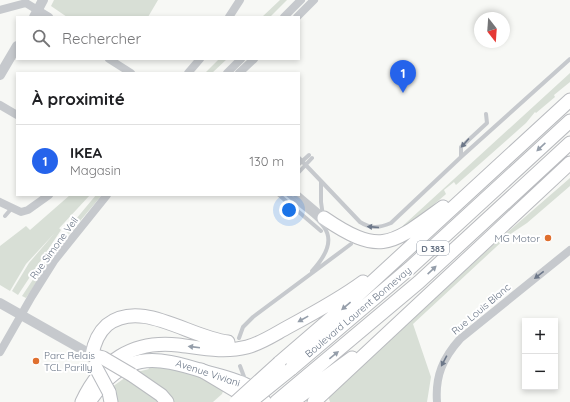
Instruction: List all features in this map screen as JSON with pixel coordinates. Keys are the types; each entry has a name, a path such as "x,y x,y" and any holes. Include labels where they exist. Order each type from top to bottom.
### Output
{"main road":[{"path":"236,402 279,363 358,296 569,101"},
{"name":"Boulevard Laurent Bonnevay","path":"250,402 410,268 570,121"},
{"name":"Boulevard Laurent Bonnevay","path":"276,402 312,392 420,282 570,143"},
{"path":"292,402 312,392 404,317 570,163"},
{"path":"324,218 351,236 365,241 374,242 393,239 412,230 497,167"},
{"path":"82,402 88,390 103,370 118,357 132,349 146,345 162,344 231,350 259,342 322,309 361,284 405,252"},
{"path":"110,397 97,360 94,344 104,328 120,318 135,315 148,316 213,341 251,341 284,329"},
{"path":"97,360 132,375 162,395 167,402"},
{"name":"Avenue Viviani","path":"89,402 108,378 124,367 138,362 166,360 201,370 249,387 265,402"},
{"path":"201,370 240,392 254,402"}],"street":[{"path":"36,13 44,0"},
{"path":"230,16 240,0"},
{"path":"285,16 301,0"},
{"path":"298,16 314,0"},
{"path":"0,10 22,3 29,4 36,13 46,16"},
{"path":"0,76 16,48"},
{"path":"111,60 129,72"},
{"path":"189,72 199,60"},
{"path":"228,72 240,60"},
{"path":"240,72 253,60"},
{"path":"0,105 16,114"},
{"path":"0,202 11,209 21,212 28,210 48,196"},
{"name":"Rue Simone Veil","path":"0,352 54,261 107,196"},
{"path":"299,196 324,218"},
{"name":"Rue Louis Blanc","path":"437,402 436,390 440,368 449,350 460,338 570,250"},
{"path":"0,303 97,360"}],"lane":[{"path":"311,156 301,162 360,222 367,226 382,227 391,223 461,157 570,59"},
{"path":"461,157 461,147 487,123 486,114"},
{"path":"321,181 321,202 324,218"},
{"path":"280,196 320,231"},
{"path":"289,196 324,227 330,238 328,250 306,277"},
{"path":"5,216 11,209"},
{"path":"239,338 243,327 253,317 351,244"},
{"path":"240,366 249,387"}],"shaded area":[{"path":"54,0 158,0 149,16 66,16 51,6"},
{"path":"280,0 287,0 271,16 263,16"},
{"path":"218,60 226,60 213,72 206,72"},
{"path":"570,73 570,82 554,95 555,97 536,113 535,112 526,123 456,185 454,182 444,190 446,194 410,226 395,233"},
{"path":"570,178 570,186 527,223 509,235 413,324 431,377 427,402 330,402 328,396 495,243"},
{"path":"69,196 89,196 26,264 10,291 0,285 0,246 26,226 30,230"},
{"path":"95,196 101,196 69,234 66,231"},
{"path":"59,228 61,230 18,295 12,291 29,263"},
{"path":"64,233 67,236 26,298 22,296"},
{"path":"156,366 187,372 225,386 222,394 213,402 173,402 137,372 149,369 148,367"},
{"path":"126,377 160,402 118,402 112,387"}],"place":[{"name":"IKEA","path":"403,93"},
{"name":"MG Motor","path":"548,238"},
{"name":"Parc Relais TCL Parilly","path":"36,361"}]}
